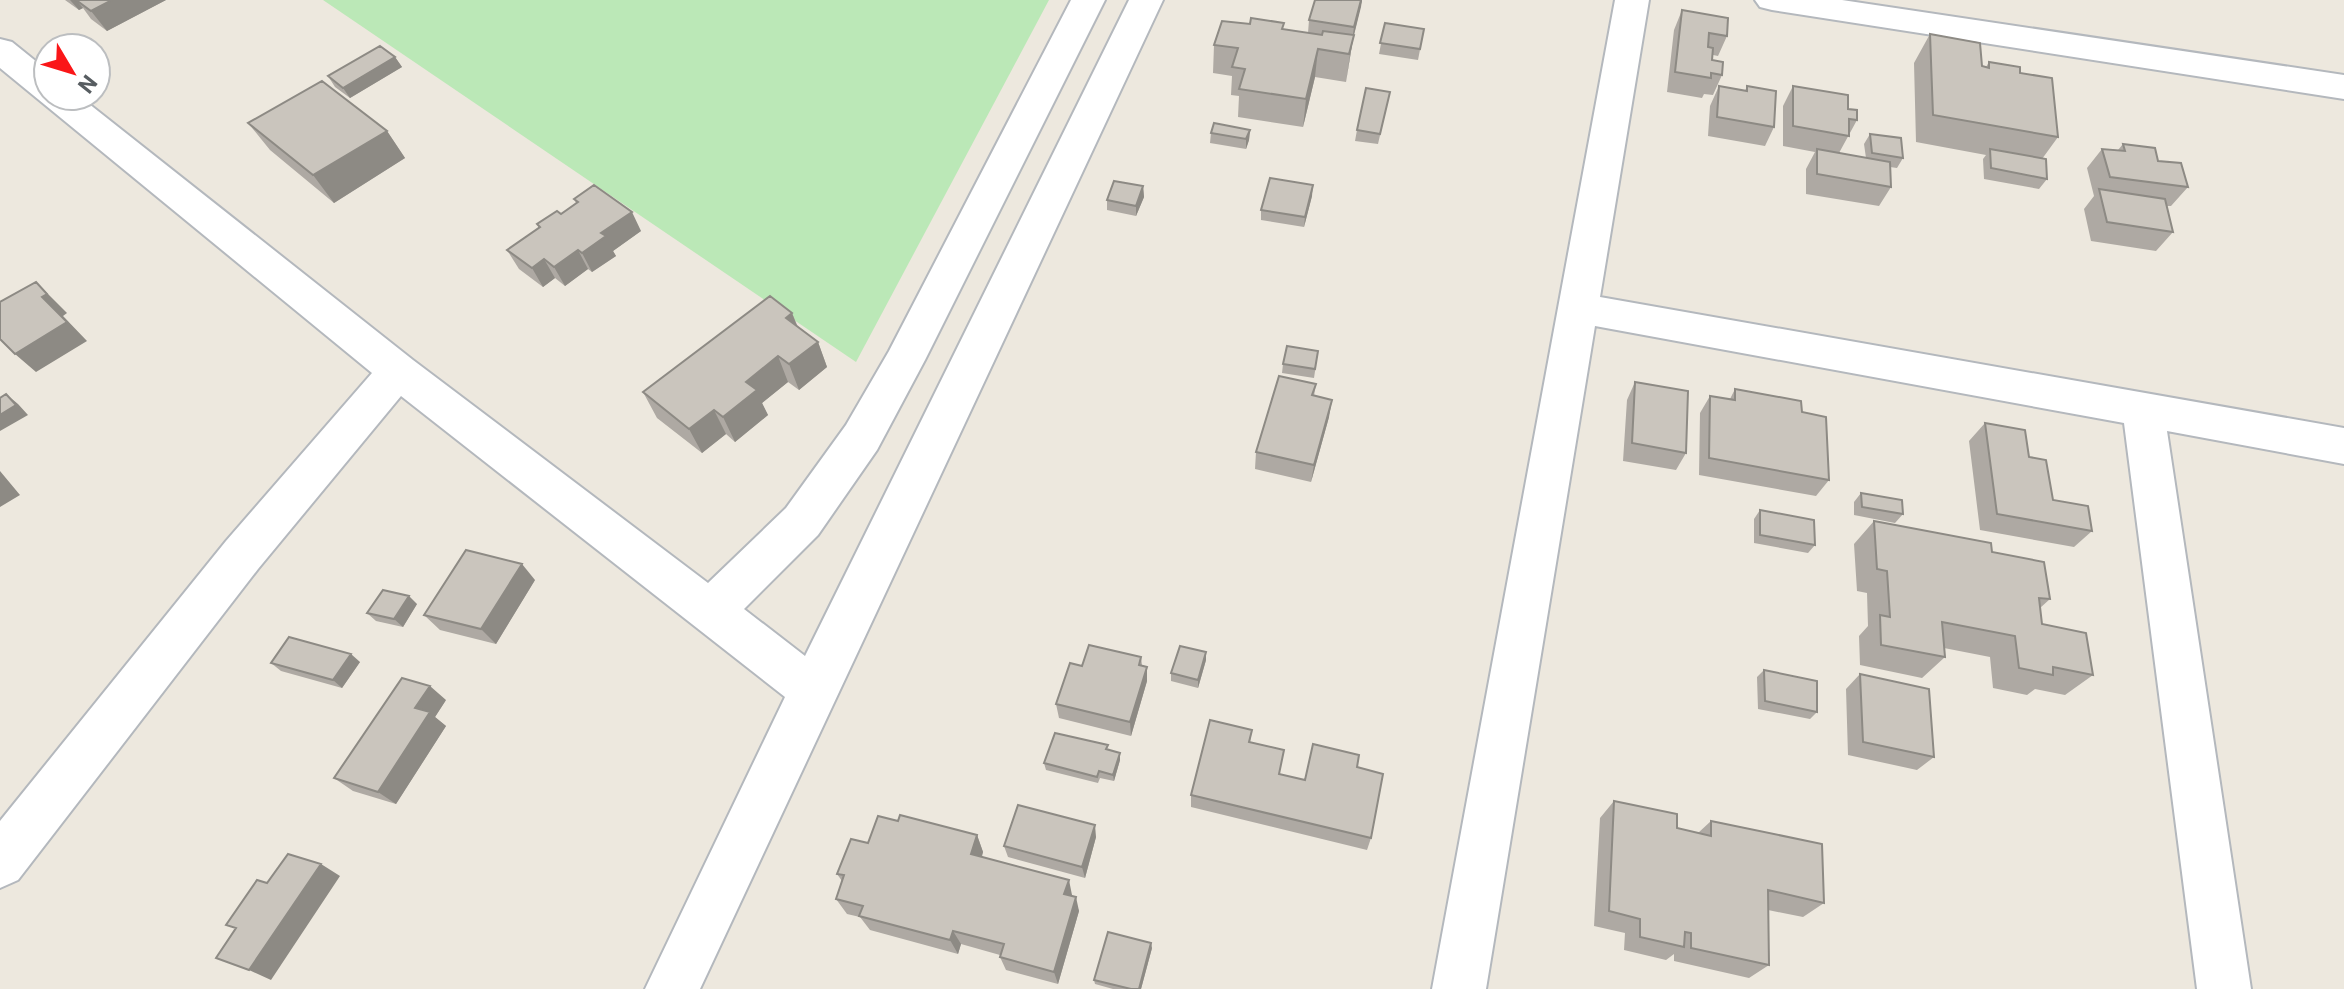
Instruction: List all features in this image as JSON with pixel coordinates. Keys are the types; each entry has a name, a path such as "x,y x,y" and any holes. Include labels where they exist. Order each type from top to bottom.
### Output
{"street":[{"path":"708,612 763,564 797,528 853,450 907,354 1088,0"},
{"path":"672,989 1146,0"},
{"path":"1459,989 1632,0"},
{"path":"1772,0 2344,87"},
{"path":"0,50 32,77"},
{"path":"76,112 398,371 813,690"},
{"path":"1578,308 2344,446"},
{"path":"0,862 242,555 398,371"},
{"path":"2143,410 2224,989"}],"green space":[{"path":"323,0 1049,0 856,362"}],"building":[{"path":"76,0 112,0 91,11"},
{"path":"1315,0 1361,0 1354,27 1309,20"},
{"path":"1682,10 1728,18 1727,36 1709,33 1708,47 1713,48 1712,60 1723,62 1722,75 1711,73 1711,78 1675,72"},
{"path":"1251,18 1284,23 1282,29 1322,35 1323,31 1354,35 1349,54 1318,49 1306,99 1239,89 1245,69 1232,67 1238,48 1214,45 1222,21 1250,24"},
{"path":"1385,23 1424,29 1420,49 1380,43"},
{"path":"1930,34 1980,43 1982,66 1989,68 1989,62 2020,67 2020,73 2052,78 2058,137 1933,115"},
{"path":"380,46 395,57 343,88 328,76"},
{"path":"322,81 387,131 313,175 248,123"},
{"path":"1719,86 1747,91 1747,86 1776,91 1774,127 1717,117"},
{"path":"1793,86 1848,95 1848,109 1857,110 1857,120 1849,119 1849,136 1793,126"},
{"path":"1366,88 1390,92 1380,134 1357,130"},
{"path":"1214,123 1250,130 1246,139 1211,133"},
{"path":"1870,134 1901,138 1903,158 1872,153"},
{"path":"2123,144 2155,148 2158,161 2181,163 2188,187 2110,177 2102,149 2125,151"},
{"path":"1817,149 1890,162 1891,187 1817,174"},
{"path":"1990,149 2046,159 2047,179 1991,168"},
{"path":"1270,178 1313,185 1305,217 1261,210"},
{"path":"1114,181 1143,186 1136,206 1107,200"},
{"path":"594,185 632,212 601,233 606,236 554,267 544,259 532,268 507,250 540,227 537,224 557,211 561,214 578,202 574,199"},
{"path":"2099,189 2165,199 2173,232 2107,222"},
{"path":"36,282 47,294 42,297 67,322 15,354 0,339 0,302"},
{"path":"770,296 792,313 786,318 818,342 789,364 778,356 746,382 757,390 723,417 714,410 689,429 643,392"},
{"path":"1287,346 1318,351 1315,369 1283,364"},
{"path":"1279,376 1316,384 1312,395 1332,400 1314,465 1256,452"},
{"path":"1635,382 1688,391 1686,453 1632,443"},
{"path":"1735,389 1801,401 1802,412 1826,417 1829,480 1709,458 1710,396 1735,400"},
{"path":"6,394 16,405 0,415 0,398"},
{"path":"1985,423 2025,430 2029,457 2046,460 2053,500 2088,506 2092,531 1997,514"},
{"path":"1861,493 1902,500 1903,514 1862,507"},
{"path":"1760,510 1814,520 1815,545 1760,535"},
{"path":"1874,521 1991,543 1992,552 2044,562 2050,599 2039,598 2042,624 2086,633 2093,675 2053,667 2053,675 2019,668 2015,636 1942,622 1945,657 1881,645 1880,615 1890,617 1887,571 1877,569"},
{"path":"466,550 522,564 481,629 424,615"},
{"path":"383,590 409,596 394,619 367,613"},
{"path":"289,637 351,654 333,680 271,663"},
{"path":"1089,645 1141,657 1139,665 1147,667 1130,722 1056,704 1070,663 1082,666"},
{"path":"1180,646 1206,652 1198,680 1171,673"},
{"path":"1764,670 1817,681 1817,712 1765,701"},
{"path":"1860,674 1929,689 1934,757 1863,742"},
{"path":"402,678 430,686 415,708 430,712 378,792 334,778"},
{"path":"1210,720 1252,730 1249,742 1284,750 1279,774 1305,780 1313,744 1359,755 1357,767 1383,774 1371,838 1191,795"},
{"path":"1055,733 1108,745 1106,749 1120,753 1113,775 1099,771 1097,777 1044,763"},
{"path":"1614,801 1677,814 1677,828 1711,836 1711,821 1822,844 1824,903 1768,890 1769,965 1691,948 1691,933 1685,932 1684,947 1640,937 1640,919 1609,911"},
{"path":"1018,805 1095,825 1082,867 1004,846"},
{"path":"900,815 977,835 971,854 1069,880 1064,894 1076,897 1054,972 1000,957 1004,944 953,931 950,940 859,916 863,906 836,899 844,875 837,874 851,839 868,843 878,816 898,821"},
{"path":"288,854 321,864 249,970 216,958 236,928 226,925 257,880 267,883"},
{"path":"1108,932 1151,943 1139,989 1094,980"}]}
